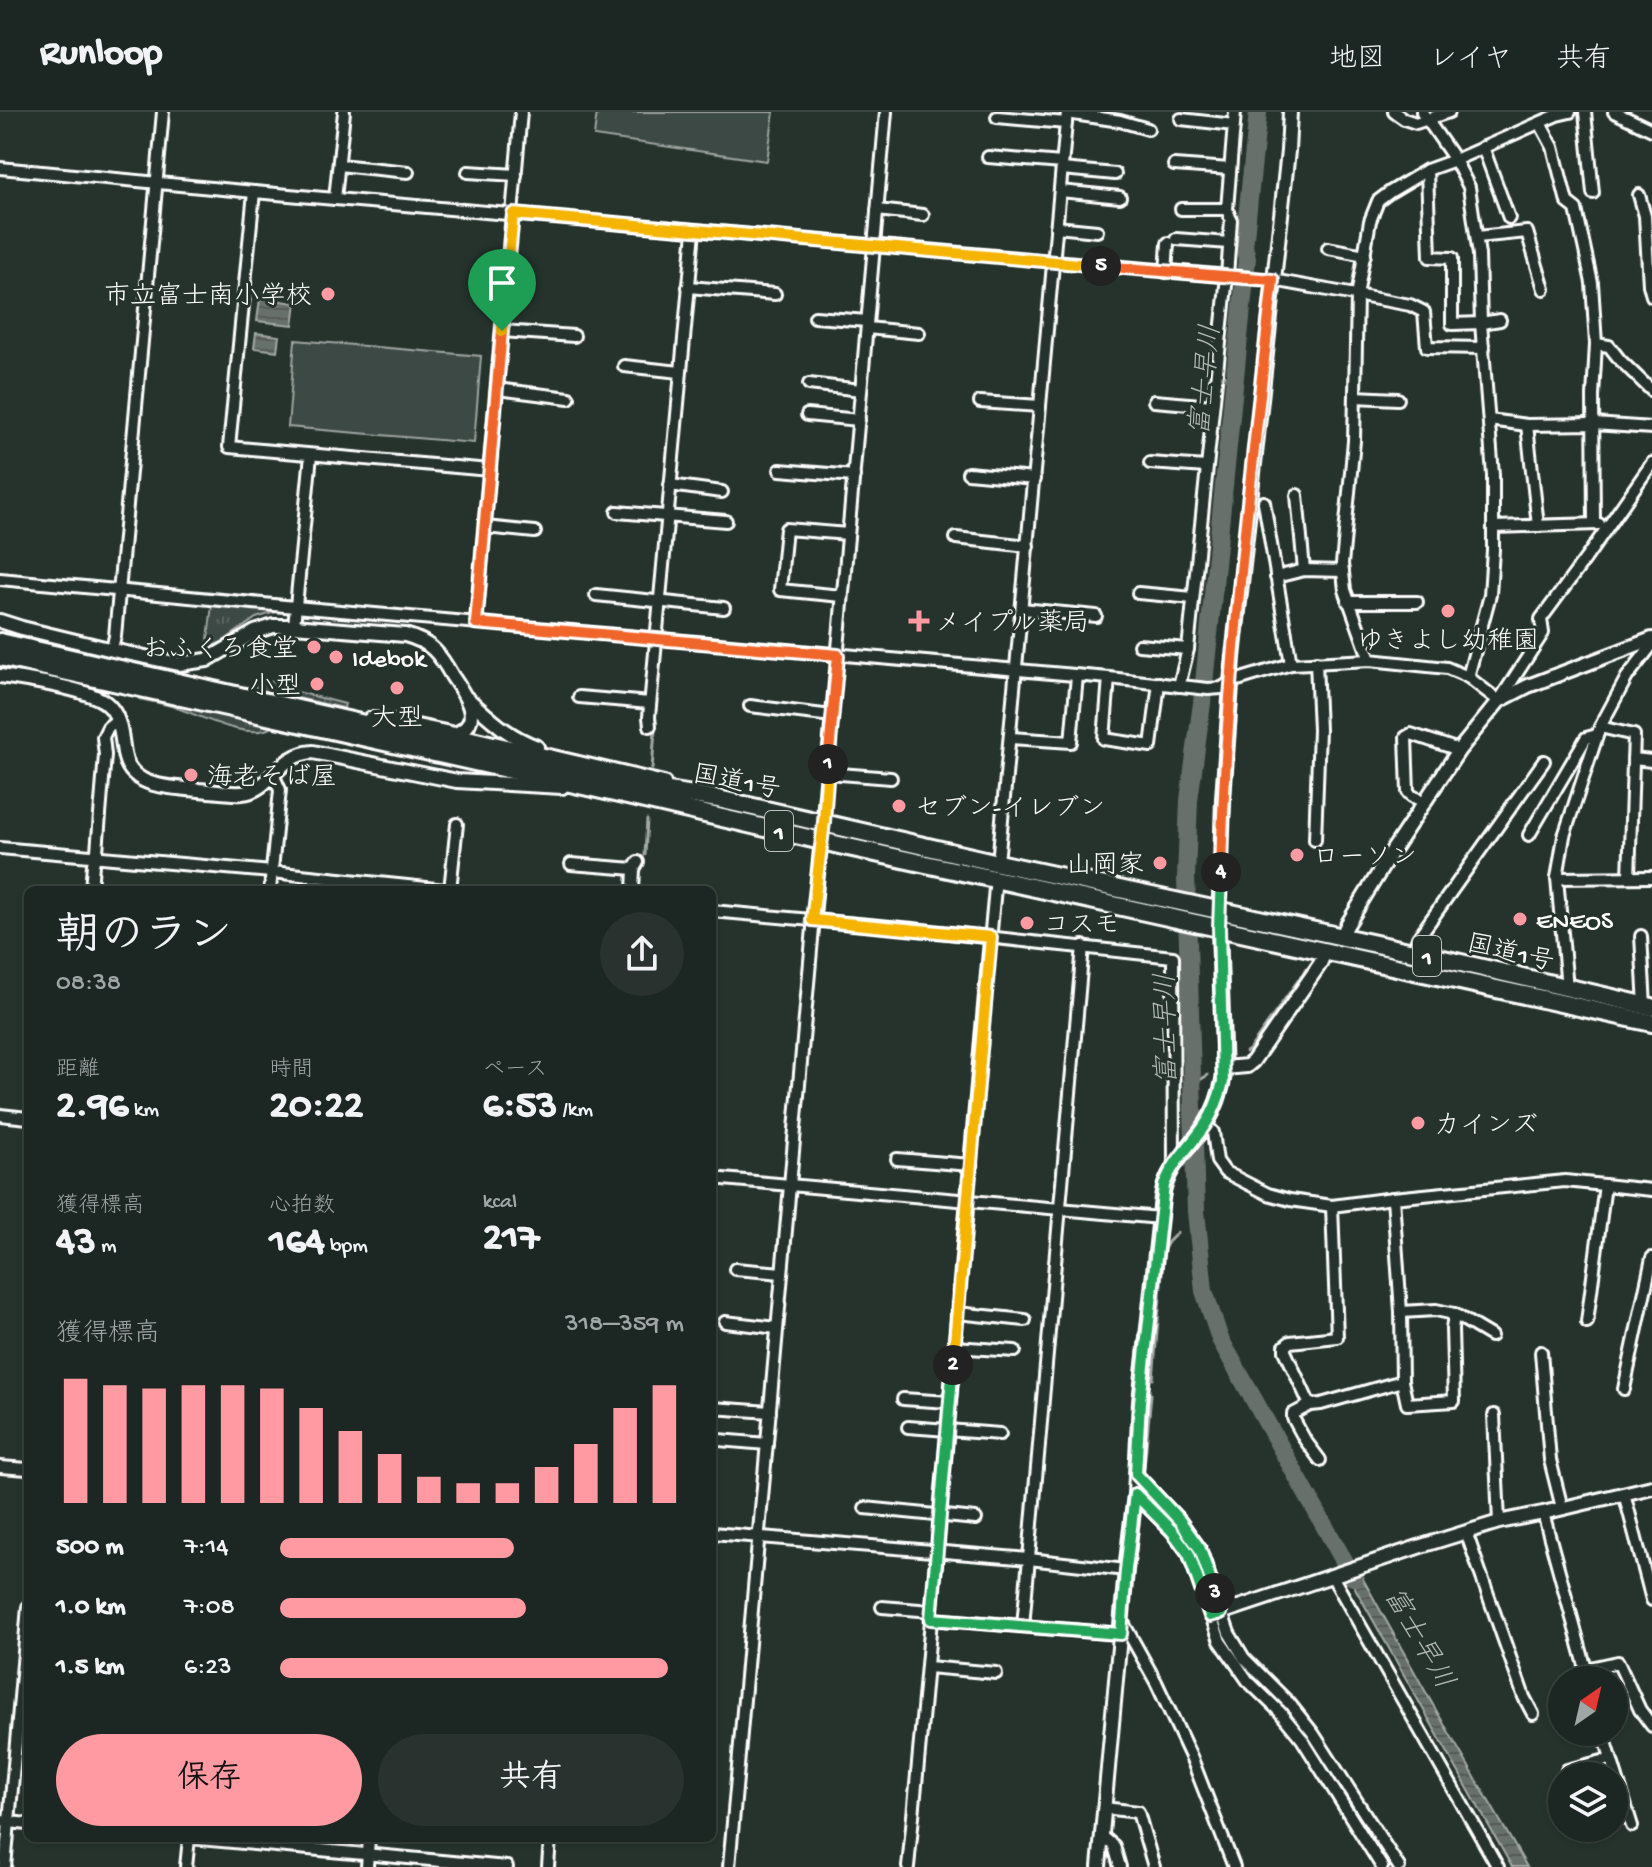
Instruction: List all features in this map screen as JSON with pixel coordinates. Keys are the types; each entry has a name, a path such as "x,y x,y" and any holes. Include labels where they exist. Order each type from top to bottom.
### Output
{"highway":[{"name":"国道1号","path":"0,642 642,786 824,822 1177,919 1220,910 1649,1007"},
{"name":"国道1号","path":"0,657 821,841 1177,901 1219,928 1652,1023"}],"street":[{"path":"112,649 163,112"},
{"path":"335,199 344,112"},
{"path":"476,623 521,112"},
{"path":"729,1867 886,112"},
{"path":"1183,686 1229,276 1231,220 1227,209 1235,112"},
{"path":"1099,1867 1135,1494 1140,1402 1164,1185 1177,1159 1208,1123 1220,1093 1224,1068 1219,928 1231,682 1267,280 1288,151 1290,112"},
{"path":"1394,112 1416,123 1425,116 1449,112"},
{"path":"1370,660 1348,602 1343,571 1354,441 1357,296 1370,221 1378,201 1427,170 1570,112"},
{"path":"1585,112 1593,193"},
{"path":"1614,112 1652,130"},
{"path":"997,117 1067,116 1120,121 1148,129"},
{"path":"908,1867 1067,116"},
{"path":"1425,116 1469,187 1477,237 1493,475 1493,527 1490,595 1468,677"},
{"path":"1181,119 1234,125"},
{"path":"1540,123 1553,147 1567,202 1576,209 1592,283 1596,344 1593,396 1594,523"},
{"path":"1483,147 1509,218"},
{"path":"988,157 1115,174"},
{"path":"339,165 408,172"},
{"path":"1174,165 1230,169"},
{"path":"0,168 1267,280 1410,305 1424,312 1427,347 1484,348"},
{"path":"1427,170 1430,257 1452,258 1452,324 1500,320"},
{"path":"468,172 516,175"},
{"path":"1060,191 1120,197"},
{"path":"254,192 229,447 490,470"},
{"path":"1639,195 1648,216 1649,285 1652,296"},
{"path":"1181,209 1227,209"},
{"path":"877,210 923,215"},
{"path":"1056,227 1097,231"},
{"path":"650,726 694,231"},
{"path":"1477,237 1527,232 1544,289"},
{"path":"1166,272 1172,241 1229,243"},
{"path":"1328,248 1365,255"},
{"path":"688,287 775,294"},
{"path":"815,317 919,333"},
{"path":"502,331 574,336"},
{"path":"1596,344 1609,346 1652,391"},
{"path":"624,366 680,372"},
{"path":"809,384 861,390"},
{"path":"497,389 569,398"},
{"path":"1355,397 1398,399"},
{"path":"1154,401 1213,406"},
{"path":"980,402 1040,406"},
{"path":"807,415 859,420"},
{"path":"1489,420 1527,425 1594,424 1652,428"},
{"path":"1527,425 1538,526"},
{"path":"294,626 311,455"},
{"path":"1150,463 1206,467"},
{"path":"1341,938 1424,802 1459,750 1499,701 1543,633 1541,619 1652,463"},
{"path":"780,470 854,476"},
{"path":"968,473 1034,479"},
{"path":"670,485 722,492"},
{"path":"1297,495 1304,570"},
{"path":"1264,502 1291,664"},
{"path":"617,512 726,521"},
{"path":"1493,527 1594,523 1608,526"},
{"path":"1246,525 1268,526"},
{"path":"485,527 535,532"},
{"path":"842,596 780,590 784,544 786,529 848,534"},
{"path":"956,538 1028,546"},
{"path":"1276,577 1304,570 1343,571"},
{"path":"0,579 1217,689 1291,664 1370,660 1447,668 1468,677 1499,701"},
{"path":"1138,593 1193,598"},
{"path":"596,595 724,608"},
{"path":"1348,602 1417,602"},
{"path":"1022,609 1096,616"},
{"path":"0,621 165,662 193,663 207,660 266,628 282,625 405,635 433,649 465,697 471,718 466,729 455,734"},
{"path":"1499,701 1528,686 1652,639"},
{"path":"1139,645 1188,649"},
{"path":"1567,988 1557,878 1564,836 1598,731 1627,677 1652,645"},
{"path":"1315,840 1319,730 1316,662"},
{"path":"0,676 86,693 107,703 118,719 126,762 138,777 157,786 240,793 255,789 292,757 322,752 457,781 597,789"},
{"path":"1011,738 1071,742 1077,676"},
{"path":"1109,678 1104,739 1151,746 1159,683"},
{"path":"465,697 496,725 519,740 591,766"},
{"path":"579,697 650,703"},
{"path":"750,706 832,716"},
{"path":"323,713 398,722 455,734 718,799"},
{"path":"91,886 105,755 103,737 108,727 118,719"},
{"path":"1529,835 1586,738 1598,731 1634,735 1629,877"},
{"path":"1424,802 1408,792 1406,737 1411,734 1459,750"},
{"path":"1633,759 1652,761"},
{"path":"442,778 467,773 468,761"},
{"path":"1413,952 1418,938 1544,761"},
{"path":"827,773 891,778"},
{"path":"270,886 280,790 273,774"},
{"path":"449,886 457,824"},
{"path":"0,848 409,886"},
{"path":"571,864 636,865 633,886"},
{"path":"1557,878 1652,877"},
{"path":"716,911 1173,957 1177,1159"},
{"path":"1641,936 1649,1007"},
{"path":"1023,1626 1083,946"},
{"path":"1224,1068 1247,1066 1253,1061 1320,964 1325,952"},
{"path":"0,1115 24,1118"},
{"path":"1208,1123 1215,1139 1217,1161 1225,1172 1268,1194 1290,1200 1332,1206 1565,1181 1652,1190"},
{"path":"897,1159 971,1165"},
{"path":"716,1178 1160,1218"},
{"path":"1587,1322 1605,1185"},
{"path":"1393,1198 1402,1381 1407,1404 1454,1401 1454,1314"},
{"path":"1310,1405 1285,1346 1290,1342 1337,1337 1332,1206"},
{"path":"1624,1389 1652,1258"},
{"path":"735,1269 782,1273"},
{"path":"1401,1312 1436,1310 1454,1314 1491,1336"},
{"path":"957,1313 1025,1320"},
{"path":"725,1322 777,1328"},
{"path":"954,1347 1015,1351"},
{"path":"1541,1352 1550,1460 1562,1508"},
{"path":"1320,1460 1305,1440 1293,1414 1310,1405 1402,1381"},
{"path":"903,1399 949,1402"},
{"path":"716,1408 770,1412"},
{"path":"1494,1415 1499,1522"},
{"path":"908,1427 1000,1434"},
{"path":"719,1440 767,1444"},
{"path":"0,1467 24,1469"},
{"path":"1136,1474 1180,1521 1200,1549 1220,1641 1248,1681 1302,1739 1382,1867"},
{"path":"1216,1615 1499,1522 1652,1487"},
{"path":"1624,1493 1652,1600"},
{"path":"1135,1494 1172,1531 1189,1554 1216,1615 1244,1658 1290,1704 1313,1733 1399,1867"},
{"path":"865,1508 976,1519"},
{"path":"1543,1513 1586,1666"},
{"path":"1466,1532 1524,1697 1533,1714"},
{"path":"716,1533 1126,1570"},
{"path":"1334,1576 1498,1867"},
{"path":"882,1607 1023,1626 1121,1628"},
{"path":"1121,1628 1156,1682 1192,1759 1234,1867"},
{"path":"5,1867 5,1822 24,1644"},
{"path":"928,1667 996,1673"},
{"path":"1628,1684 1640,1710 1650,1721"},
{"path":"1607,1746 1632,1826"},
{"path":"1598,1762 1610,1759"},
{"path":"1104,1808 1138,1812 1154,1867"},
{"path":"1102,1836 1114,1846 1120,1867"},
{"path":"186,1867 189,1842"},
{"path":"280,1842 507,1867"},
{"path":"367,1867 369,1842"},
{"path":"548,1867 550,1842"}],"green space":[{"path":"597,112 774,112 767,161 594,136"},
{"path":"295,340 481,356 474,443 288,427"},
{"path":"212,604 279,611 256,618 222,642 207,648"},
{"path":"283,680 282,688 345,704 344,708 256,687"},
{"path":"140,694 271,725 260,731 234,729 171,706 139,699"}],"shaded area":[{"path":"260,298 296,303 293,325 257,321"},
{"path":"256,333 279,336 277,351 254,348"},
{"path":"1348,1552 1527,1867 1512,1867 1337,1556"}],"waterway":[{"name":"富士早川","path":"1258,112 1244,246 1247,258 1202,703 1189,800 1186,877 1196,1211 1204,1291 1220,1339 1353,1577"},
{"path":"652,769 655,730"},
{"path":"645,855 647,820"},
{"path":"1246,1052 1306,969"},
{"path":"1193,1084 1208,1075"},
{"path":"1153,1379 1164,1249 1177,1233"},
{"path":"1144,1468 1151,1394"},
{"path":"1136,1553 1140,1504"},
{"path":"1171,1518 1183,1534"},
{"path":"1188,1540 1201,1566 1212,1604"},
{"path":"1220,1626 1233,1651"},
{"path":"1244,1667 1289,1711 1392,1867"}],"place":[{"name":"市立富士南小学校","path":"328,294"},
{"name":"ゆきよし幼稚園","path":"1448,611"},
{"name":"メイプル薬局","path":"919,621"},
{"name":"おふくろ食堂","path":"314,647"},
{"name":"Idebok","path":"336,657"},
{"name":"小型","path":"317,684"},
{"name":"大型","path":"397,688"},
{"name":"海老そば屋","path":"191,775"},
{"name":"セブン-イレブン","path":"899,806"},
{"name":"ローソン","path":"1297,855"},
{"name":"山岡家","path":"1160,863"},
{"name":"ENEOS","path":"1520,919"},
{"name":"コスモ","path":"1027,923"},
{"name":"カインズ","path":"1418,1123"}],"route":[{"path":"513,214 1273,280 1233,657 1223,798 1219,928 1224,1075 1215,1108 1206,1125 1180,1154 1164,1185 1140,1402 1136,1474 1180,1521 1200,1549 1221,1613 1210,1616 1189,1554 1157,1514 1135,1494 1121,1634 931,1619 991,937 812,920 838,655 476,623 502,331 513,214"}]}
